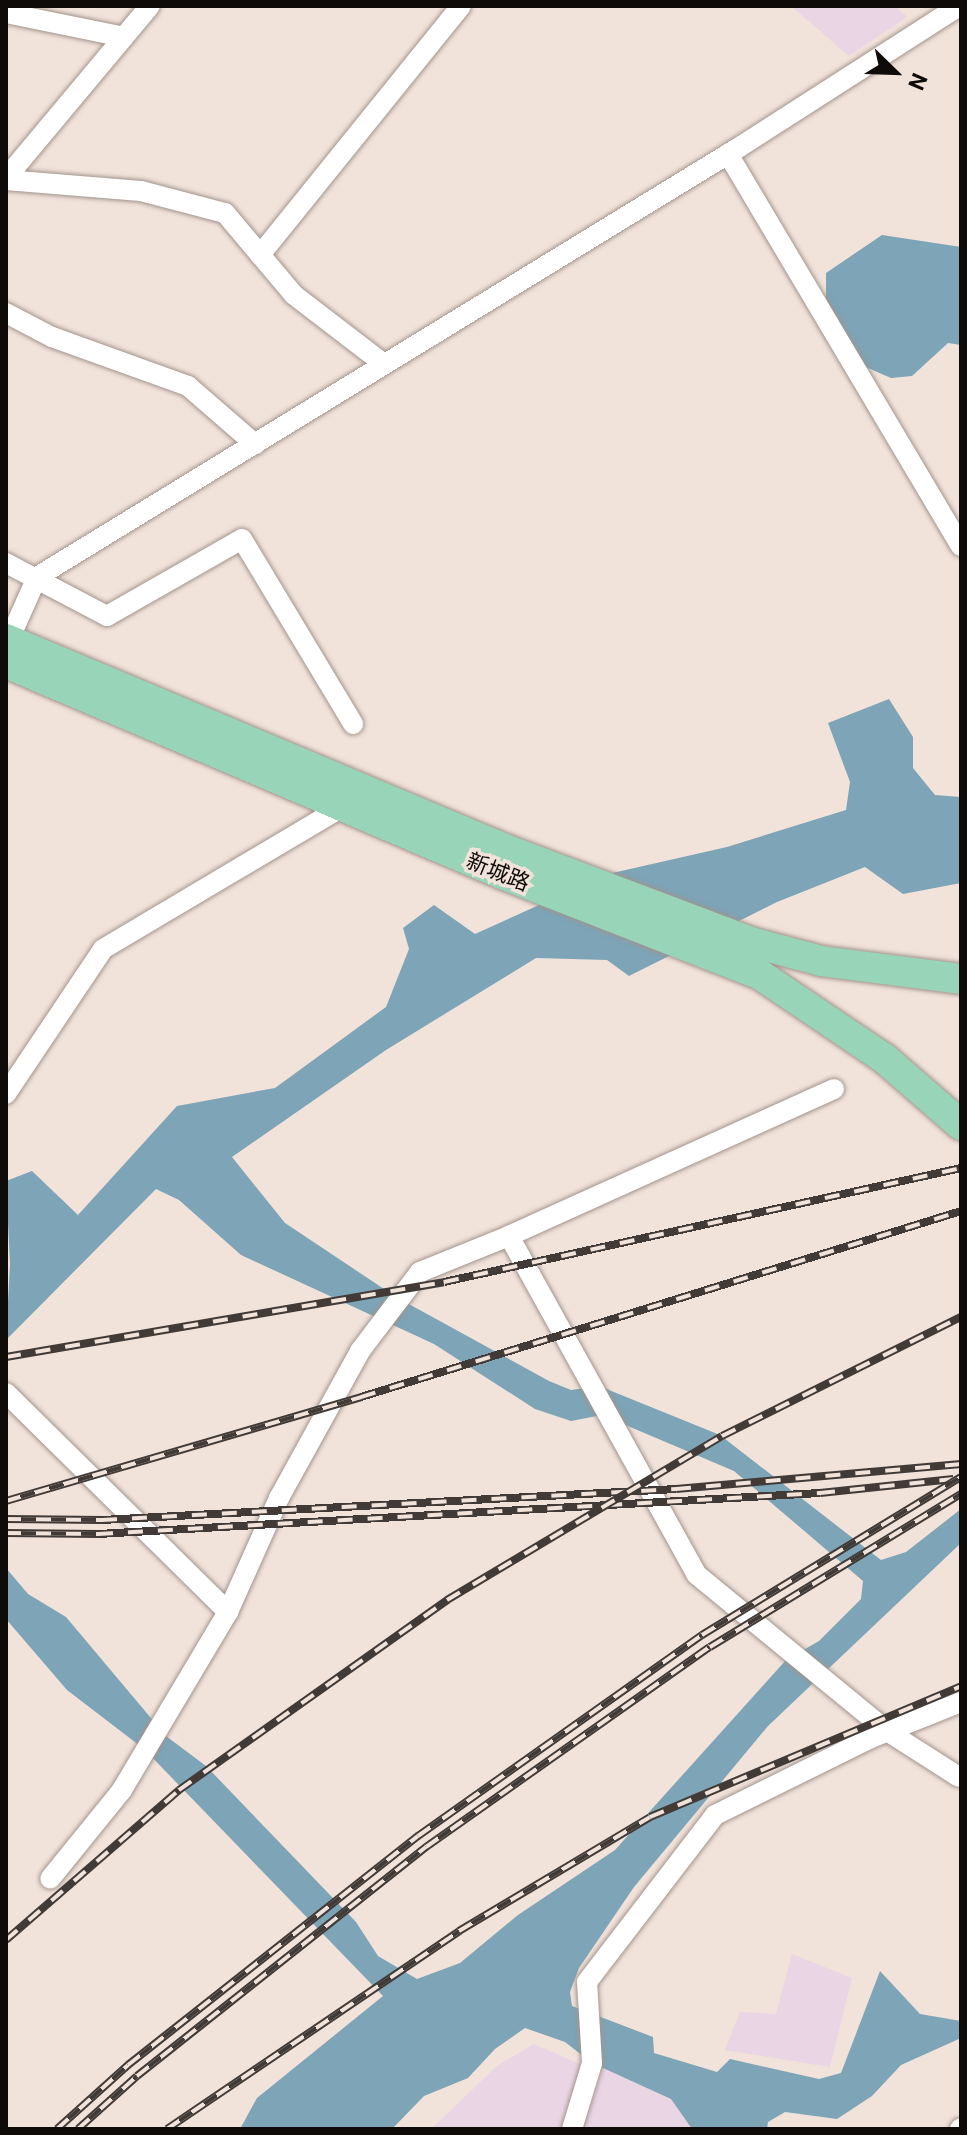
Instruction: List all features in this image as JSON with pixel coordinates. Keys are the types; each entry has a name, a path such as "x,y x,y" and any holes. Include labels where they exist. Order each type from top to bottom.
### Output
{"main road":[{"name":"新城路","path":"7,654 342,807 759,974 811,1004 885,1059 961,1125"},
{"name":"新城路","path":"7,654 725,933 821,961 961,979"}],"street":[{"path":"6,179 150,6"},
{"path":"260,255 461,6"},
{"path":"7,654 37,577 728,154 943,10"},
{"path":"6,13 124,37"},
{"path":"728,154 961,546"},
{"path":"6,179 141,191 225,213 294,295 384,364"},
{"path":"6,313 52,337 188,386 255,444"},
{"path":"6,563 107,616 242,539 353,724"},
{"path":"6,1094 103,949 342,807"},
{"path":"50,1879 122,1790 228,1612 279,1498 360,1351 420,1272 509,1236 834,1089"},
{"path":"509,1236 696,1574 887,1731 959,1777"},
{"path":"6,1393 228,1612"},
{"path":"572,2129 592,2063 587,1982 715,1815 887,1731 961,1702"}],"shaded area":[{"path":"791,6 895,6 907,17 849,56"},
{"path":"792,1954 852,1978 830,2067 725,2050 740,2012 776,2014"},
{"path":"534,2044 582,2065 563,2129 431,2129 497,2066"},
{"path":"603,2068 671,2099 692,2129 582,2129"}],"water":[{"path":"882,235 961,247 961,345 948,343 912,376 891,378 847,359 838,318 826,306 826,273"},
{"path":"889,699 913,737 913,768 935,795 961,797 961,883 903,894 865,867 777,902 629,976 607,960 536,958 386,1050 232,1157 285,1223 396,1297 549,1381 571,1390 599,1386 720,1435 881,1560 906,1552 961,1509 961,1543 768,1726 634,1887 579,1968 570,1992 572,2006 653,2037 654,2053 717,2072 730,2059 819,2079 841,2073 880,1971 920,2014 961,2021 961,2038 901,2065 872,2096 837,2119 785,2112 768,2122 767,2129 692,2129 671,2099 592,2063 565,2042 525,2028 495,2049 468,2078 424,2096 392,2129 240,2129 257,2098 383,1996 144,1749 67,1690 6,1619 6,1568 28,1594 66,1617 166,1736 206,1766 356,1922 378,1956 417,1979 460,1963 518,1915 615,1850 786,1660 819,1641 861,1599 863,1581 734,1471 602,1415 571,1421 535,1409 434,1344 241,1255 179,1200 156,1189 6,1340 10,1264 6,1181 32,1171 78,1215 177,1106 275,1088 386,1007 409,949 403,928 434,905 475,934 608,874 727,847 846,810 850,782 828,723"}],"railway":[{"path":"6,1357 444,1282 961,1168"},
{"path":"6,1501 361,1397 961,1211"},
{"path":"6,1940 179,1790 447,1600 722,1436 961,1317"},
{"path":"6,1519 102,1520 676,1489 961,1464"},
{"path":"57,2129 128,2065 418,1836 702,1635 961,1477"},
{"path":"6,1533 98,1534 820,1493 953,1479"},
{"path":"78,2129 137,2076 426,1847 710,1647 961,1494"},
{"path":"167,2129 459,1931 650,1817 961,1686"}]}
